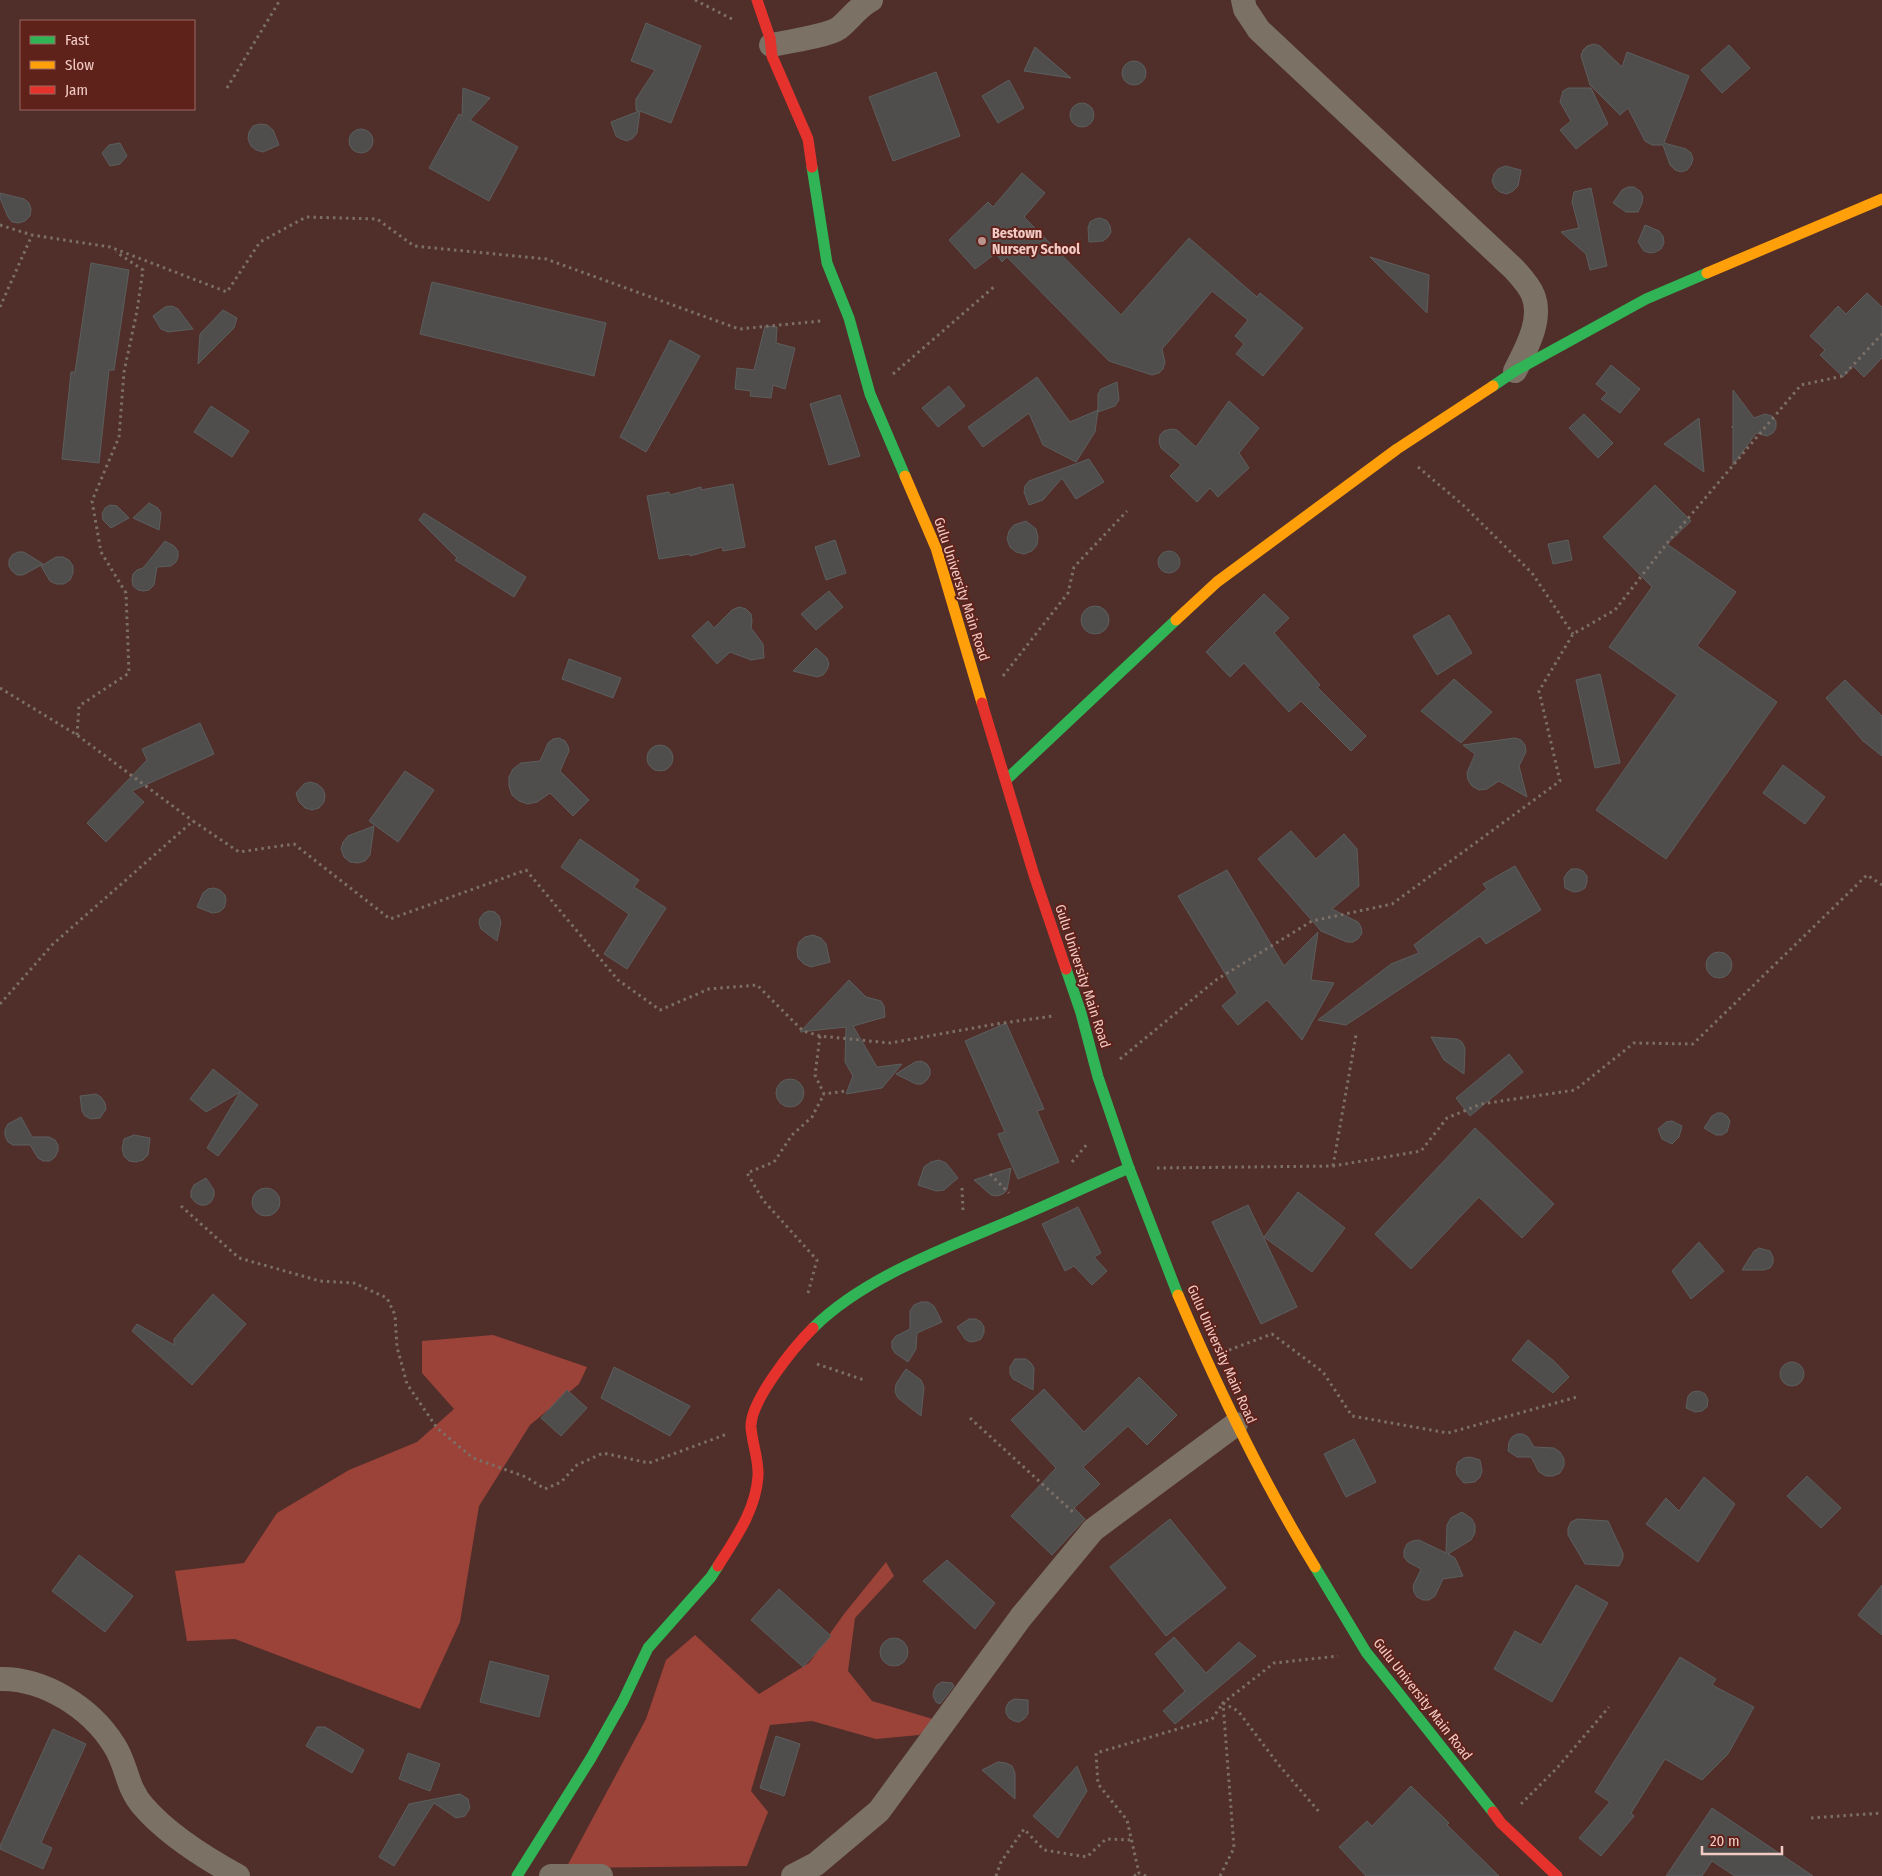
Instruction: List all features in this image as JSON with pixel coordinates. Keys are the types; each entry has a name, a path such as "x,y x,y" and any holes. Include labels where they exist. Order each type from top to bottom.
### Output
{"street":[{"name":"Gulu University Main Road","path":"757,0 771,45 772,56 808,139 827,264 849,318 870,394 936,548 1034,875 1081,1012 1098,1076 1129,1168 1205,1359 1236,1424 1296,1536 1366,1652 1501,1823 1556,1876"},
{"path":"771,45 805,39 837,30 864,4 871,0"},
{"path":"1243,0 1245,9 1259,30 1528,284 1534,296 1534,326 1529,344 1515,371"},
{"path":"1006,779 1217,582 1397,448 1515,371 1646,299 1882,199"},
{"path":"517,1876 591,1758 623,1701 648,1648 711,1577 740,1529 751,1506 758,1476 751,1425 760,1397 791,1354 828,1313 857,1293 927,1256 1129,1168"},
{"path":"793,1876 816,1864 879,1811 1021,1616 1093,1530 1236,1424"},
{"path":"0,1679 13,1679 45,1687 78,1708 100,1727 115,1746 131,1790 143,1807 174,1834 238,1876"},
{"path":"551,1876 601,1876"}],"path":[{"path":"227,88 280,0"},
{"path":"0,225 32,235 110,248 227,292 260,242 306,217 377,220 414,246 546,259 739,329 849,318"},
{"path":"0,307 32,235"},
{"path":"77,735 79,706 129,672 126,593 101,552 92,501 119,437 124,372 137,311 143,270 110,248"},
{"path":"870,394 995,286"},
{"path":"1098,1076 1216,980 1312,921 1392,904 1560,781 1539,691 1573,634 1615,610 1668,542 1801,385 1843,376 1882,334"},
{"path":"1397,448 1463,505 1532,573 1573,634"},
{"path":"983,702 1068,593 1074,568 1127,511"},
{"path":"0,688 77,735 193,821 239,852 294,844 390,919 526,870 618,980 660,1010 709,989 757,985 803,1031 820,1036 890,1043 996,1024 1081,1012"},
{"path":"0,1004 53,944 193,821"},
{"path":"1129,1168 1333,1166 1421,1151 1447,1118 1482,1104 1575,1090 1634,1043 1693,1044 1867,875 1882,885"},
{"path":"820,1036 815,1075 824,1094"},
{"path":"1333,1166 1356,1036"},
{"path":"824,1094 846,1091"},
{"path":"807,1297 817,1260 763,1200 747,1173 774,1162 792,1135 812,1117 824,1094"},
{"path":"181,1206 239,1258 320,1281 354,1283 387,1298 396,1315 397,1347 407,1384 437,1428 473,1458 526,1477 545,1489 561,1482 577,1465 603,1453 649,1463 751,1425"},
{"path":"1205,1359 1272,1334 1323,1372 1352,1416 1448,1433 1577,1397"},
{"path":"791,1354 864,1380"},
{"path":"970,1418 1093,1530"},
{"path":"1139,1873 1127,1820 1098,1784 1096,1753 1212,1719 1223,1703 1274,1663 1366,1652"},
{"path":"1223,1703 1238,1711 1278,1764 1321,1814"},
{"path":"1220,1876 1234,1848 1223,1703"},
{"path":"1501,1823 1557,1768 1609,1707"},
{"path":"1812,1818 1882,1813"},
{"path":"996,1876 1001,1862 1024,1829 1044,1850 1087,1857 1106,1839 1132,1840"},
{"path":"1134,1876 1139,1873"},
{"path":"1139,1873 1146,1876"}],"shaded area":[{"path":"493,1335 587,1367 579,1384 530,1425 479,1506 460,1622 420,1709 235,1639 187,1641 175,1571 244,1563 277,1513 349,1470 417,1442 454,1409 422,1373 422,1341"},
{"path":"886,1562 894,1576 855,1618 848,1671 872,1701 936,1720 919,1735 876,1739 812,1721 770,1725 751,1791 768,1812 747,1866 566,1868 646,1719 666,1660 695,1635 759,1694 809,1663 844,1614"}],"building":[{"path":"646,23 701,46 671,123 640,111 637,133 627,141 616,136 611,122 639,111 636,110 636,99 655,70 631,61"},
{"path":"1594,44 1600,46 1622,67 1627,52 1689,76 1664,143 1686,149 1691,153 1693,159 1687,170 1681,172 1675,170 1670,165 1663,145 1652,145 1645,141 1628,108 1620,115 1590,85 1581,56 1587,46"},
{"path":"1729,45 1750,68 1722,93 1701,70"},
{"path":"1035,47 1071,78 1024,71"},
{"path":"1134,61 1142,65 1146,73 1142,81 1134,85 1126,81 1122,73 1126,65"},
{"path":"936,72 960,136 893,161 869,97"},
{"path":"1009,80 1024,108 998,123 982,96"},
{"path":"463,88 490,98 470,120 518,147 489,201 429,168 459,114 462,116"},
{"path":"1568,88 1591,88 1608,124 1576,149 1560,130 1571,121 1560,102 1563,91"},
{"path":"1082,103 1087,104 1093,110 1093,120 1087,126 1082,127 1077,126 1071,120 1070,115 1071,110 1077,104"},
{"path":"267,125 273,130 279,145 263,152 251,146 248,139 249,132 253,126"},
{"path":"361,129 370,132 373,141 370,150 361,153 352,150 349,141 352,132"},
{"path":"120,143 127,156 120,164 110,166 102,153 109,145"},
{"path":"1505,166 1521,170 1518,186 1507,194 1495,188 1492,181 1498,169"},
{"path":"1022,173 1045,193 1024,217 1121,315 1189,238 1257,297 1260,293 1303,328 1263,376 1236,354 1244,344 1235,336 1248,320 1212,291 1162,349 1165,362 1163,369 1159,373 1152,375 1109,361 1007,257 1002,262 996,253 975,269 949,240 988,202 993,207"},
{"path":"1634,187 1640,191 1643,197 1638,212 1626,212 1613,203 1622,190"},
{"path":"1591,188 1607,266 1590,270 1586,254 1561,232 1579,228 1572,202 1574,192"},
{"path":"0,193 24,199 29,203 31,209 30,216 25,221 19,223 12,222 0,198"},
{"path":"1101,218 1107,221 1111,232 1103,241 1089,242 1088,228 1090,222"},
{"path":"1645,225 1659,231 1663,236 1664,243 1661,249 1656,252 1644,251 1638,242"},
{"path":"1370,257 1429,275 1427,313"},
{"path":"91,263 129,270 114,370 109,370 99,463 62,459 71,372 75,372"},
{"path":"432,282 606,323 594,376 420,334"},
{"path":"1867,293 1882,307 1882,358 1864,377 1853,366 1843,377 1820,355 1825,350 1810,336 1838,306 1846,314"},
{"path":"172,306 178,309 193,329 168,332 161,329 153,316 165,307"},
{"path":"223,310 237,318 234,328 198,364 200,334"},
{"path":"765,326 777,327 776,343 795,348 785,389 773,385 771,398 750,396 751,391 735,389 737,368 754,370"},
{"path":"670,340 700,356 646,452 620,437"},
{"path":"1611,365 1640,389 1620,413 1601,399 1607,393 1596,384"},
{"path":"1037,377 1070,422 1098,410 1095,432 1076,462 1043,445 1029,413 983,447 968,427"},
{"path":"1117,382 1119,400 1115,406 1098,412 1098,394 1101,389"},
{"path":"949,386 965,406 938,427 922,408"},
{"path":"1733,390 1754,418 1765,414 1772,416 1776,421 1776,428 1773,433 1767,436 1756,433 1733,465 1733,427 1731,427 1733,426"},
{"path":"840,395 860,456 829,465 810,404"},
{"path":"1229,401 1259,428 1239,453 1249,468 1218,497 1210,488 1197,502 1170,476 1181,465 1161,448 1159,442 1160,435 1164,431 1177,430 1196,447"},
{"path":"211,406 249,431 232,457 194,432"},
{"path":"1584,414 1613,443 1598,458 1569,428"},
{"path":"1699,418 1704,472 1664,444"},
{"path":"1089,459 1104,482 1076,499 1062,478 1043,500 1029,505 1024,492 1025,486 1029,481"},
{"path":"733,484 745,547 723,551 722,547 690,556 690,554 659,559 647,496 669,492 670,495 701,487 701,490"},
{"path":"1655,485 1691,521 1667,544 1736,592 1697,646 1777,702 1666,859 1596,810 1677,695 1609,647 1652,587 1603,537"},
{"path":"149,503 158,508 161,513 159,530 133,518"},
{"path":"110,505 117,506 129,518 111,528 103,520 102,514 105,508"},
{"path":"424,513 526,577 514,597 455,560 457,558 419,520"},
{"path":"1026,521 1036,529 1038,537 1037,545 1032,551 1024,554 1016,552 1010,547 1007,539 1009,531 1014,525"},
{"path":"835,540 846,573 826,580 815,547"},
{"path":"1568,540 1572,560 1553,564 1548,544"},
{"path":"165,541 174,546 178,551 176,562 171,566 157,567 154,585 149,590 138,590 133,586 133,574 143,568"},
{"path":"1169,551 1177,554 1180,562 1177,570 1169,573 1161,570 1158,562 1161,554"},
{"path":"24,552 43,564 23,575 17,575 9,566 9,560 12,555"},
{"path":"56,557 63,557 69,560 73,566 70,580 64,584 56,584 50,581 41,566"},
{"path":"829,591 843,607 816,630 801,614"},
{"path":"1264,594 1289,618 1274,633 1320,685 1317,687 1366,736 1351,751 1301,701 1289,712 1244,663 1230,677 1206,652"},
{"path":"1095,606 1105,610 1109,620 1105,630 1095,634 1085,630 1081,620 1085,610"},
{"path":"739,607 746,609 751,614 751,628 763,644 764,658 751,660 730,652 717,664 692,636 708,621 714,628 732,610"},
{"path":"1449,615 1472,653 1437,675 1413,636"},
{"path":"816,648 827,658 829,664 823,675 817,677 793,671"},
{"path":"569,659 621,678 613,698 562,679"},
{"path":"1600,674 1620,763 1595,768 1576,680"},
{"path":"1454,679 1492,712 1461,743 1421,711"},
{"path":"1845,680 1882,716 1882,756 1863,741 1826,698"},
{"path":"200,723 214,754 132,791 144,802 106,842 87,823 147,760 142,749"},
{"path":"559,738 565,741 569,751 560,771 589,800 573,816 550,793 537,802 528,804 519,801 512,795 509,786 509,777 513,769 521,763 540,761 548,743 553,739"},
{"path":"1515,738 1521,740 1525,745 1526,752 1519,766 1527,797 1499,781 1487,789 1479,790 1472,786 1468,780 1467,773 1475,754 1463,745"},
{"path":"660,745 669,749 673,758 669,767 660,771 651,767 647,758 651,749"},
{"path":"1783,765 1825,797 1805,824 1763,793"},
{"path":"405,771 434,790 398,842 369,821"},
{"path":"310,782 317,784 323,789 325,795 324,802 319,808 312,810 305,808 299,802 296,793 304,784"},
{"path":"374,826 370,855 365,861 358,863 350,862 344,857 341,849 343,842 348,836"},
{"path":"1291,831 1316,859 1344,834 1357,849 1359,886 1332,909 1358,922 1362,933 1353,942 1347,942 1321,931 1258,859"},
{"path":"580,839 639,880 634,887 666,908 627,969 604,954 629,914 561,867"},
{"path":"1515,866 1541,910 1486,944 1480,936 1346,1025 1318,1020 1391,964 1419,953 1414,945 1487,889 1483,884"},
{"path":"1571,869 1583,871 1587,876 1585,888 1580,891 1574,892 1565,888 1564,878"},
{"path":"1227,870 1284,966 1318,932 1311,980 1334,983 1302,1040 1267,1000 1238,1025 1222,1006 1237,993 1178,896"},
{"path":"208,889 220,890 225,895 224,908 219,912 212,913 197,907 203,893"},
{"path":"489,911 495,912 501,922 497,941 481,929 479,923 484,913"},
{"path":"813,935 821,938 826,944 830,962 811,967 804,964 798,958 797,950 799,942 805,937"},
{"path":"1719,952 1728,956 1732,965 1728,974 1719,978 1710,974 1706,965 1710,956"},
{"path":"849,980 866,997 881,1001 884,1006 885,1017 853,1026 877,1067 902,1064 882,1088 846,1094 853,1076 845,1062 846,1027 800,1032"},
{"path":"1006,1023 1044,1109 1037,1111 1059,1162 1018,1179 998,1134 1005,1132 965,1041"},
{"path":"1431,1037 1457,1039 1462,1042 1465,1048 1464,1074 1444,1060"},
{"path":"1509,1054 1523,1072 1470,1116 1456,1098"},
{"path":"921,1061 927,1064 930,1069 930,1075 922,1084 916,1084 896,1074 915,1062"},
{"path":"213,1069 258,1105 218,1156 207,1148 240,1092 206,1112 190,1099"},
{"path":"790,1079 800,1083 804,1093 800,1103 790,1107 780,1103 776,1093 780,1083"},
{"path":"96,1094 105,1103 106,1109 100,1118 91,1119 85,1116 82,1111 80,1096"},
{"path":"1717,1113 1727,1116 1730,1121 1727,1132 1722,1135 1716,1135 1704,1128 1712,1116"},
{"path":"21,1117 32,1137 49,1137 55,1140 58,1145 58,1151 50,1161 43,1161 38,1158 30,1145 13,1145 8,1142 5,1130 8,1124"},
{"path":"1672,1121 1682,1126 1679,1137 1672,1144 1662,1139 1658,1129 1666,1122"},
{"path":"1475,1128 1554,1204 1522,1238 1479,1197 1411,1269 1375,1234"},
{"path":"134,1135 150,1138 148,1155 143,1160 136,1162 129,1161 124,1156 122,1149 124,1139"},
{"path":"939,1160 946,1163 958,1178 944,1190 936,1191 918,1185 924,1167 931,1162"},
{"path":"1011,1168 1007,1190 997,1196 991,1195 974,1180"},
{"path":"206,1178 214,1190 214,1196 211,1202 206,1205 200,1205 191,1197 191,1191 194,1185"},
{"path":"266,1188 276,1192 280,1202 276,1212 266,1216 256,1212 252,1202 256,1192"},
{"path":"1298,1192 1345,1228 1312,1272 1264,1237"},
{"path":"1248,1205 1297,1307 1261,1324 1212,1222"},
{"path":"1078,1207 1101,1253 1094,1257 1107,1271 1092,1285 1074,1266 1065,1271 1042,1224"},
{"path":"1699,1242 1724,1271 1691,1299 1672,1271"},
{"path":"1759,1248 1770,1251 1773,1263 1770,1268 1764,1270 1742,1270 1754,1251"},
{"path":"213,1294 246,1324 192,1385 132,1331 137,1324 174,1345 174,1339"},
{"path":"928,1302 934,1306 942,1322 917,1333 916,1349 908,1362 895,1353 892,1348 892,1341 896,1336 910,1329 910,1311 914,1305"},
{"path":"969,1319 976,1319 984,1327 981,1339 970,1342 965,1339 957,1327"},
{"path":"1528,1340 1554,1361 1569,1377 1553,1393 1512,1360"},
{"path":"1015,1359 1026,1359 1034,1368 1033,1390 1013,1379 1010,1374 1010,1367"},
{"path":"1792,1362 1800,1366 1804,1374 1800,1382 1792,1386 1784,1382 1780,1374 1784,1366"},
{"path":"614,1367 690,1406 670,1436 601,1398"},
{"path":"906,1369 921,1380 924,1387 921,1416 898,1398 895,1392 896,1384"},
{"path":"1139,1377 1177,1415 1147,1445 1128,1426 1083,1467 1100,1484 1074,1508 1085,1519 1052,1555 1011,1516 1056,1468 1011,1420 1044,1389 1084,1432"},
{"path":"567,1390 587,1408 561,1436 541,1418"},
{"path":"1699,1391 1705,1394 1708,1400 1707,1407 1702,1411 1695,1412 1686,1408 1688,1396 1692,1392"},
{"path":"1517,1434 1523,1434 1528,1437 1534,1447 1554,1448 1560,1452 1564,1459 1564,1466 1560,1473 1546,1476 1539,1472 1531,1457 1517,1457 1508,1451 1509,1442"},
{"path":"1354,1439 1376,1482 1346,1497 1324,1454"},
{"path":"1470,1457 1480,1460 1482,1471 1480,1477 1475,1482 1464,1483 1457,1475 1456,1469 1458,1462"},
{"path":"1807,1476 1841,1508 1821,1528 1787,1496"},
{"path":"1704,1477 1735,1504 1698,1562 1646,1524 1666,1498 1679,1511"},
{"path":"1462,1512 1472,1519 1475,1525 1475,1533 1471,1540 1448,1554 1455,1558 1463,1576 1443,1579 1435,1596 1429,1600 1423,1600 1417,1597 1413,1586 1421,1569 1408,1562 1404,1557 1404,1550 1407,1544 1419,1540 1446,1553 1447,1525 1451,1518"},
{"path":"1170,1519 1226,1588 1166,1636 1110,1567"},
{"path":"1577,1519 1608,1521 1623,1553 1619,1566 1585,1564 1568,1535 1568,1528 1571,1522"},
{"path":"79,1555 133,1596 105,1632 52,1591"},
{"path":"947,1560 995,1603 975,1629 923,1581"},
{"path":"1576,1585 1608,1603 1552,1702 1494,1669 1515,1631 1541,1645"},
{"path":"1882,1585 1882,1635 1858,1615"},
{"path":"779,1589 831,1636 803,1667 751,1620"},
{"path":"1174,1637 1206,1673 1239,1642 1256,1656 1175,1724 1163,1711 1185,1691 1155,1654"},
{"path":"894,1638 904,1642 908,1652 904,1662 894,1666 884,1662 880,1652 884,1642"},
{"path":"1680,1657 1716,1679 1712,1685 1754,1707 1728,1754 1702,1780 1665,1759 1631,1813 1634,1816 1601,1856 1579,1838 1610,1802 1595,1792"},
{"path":"490,1661 549,1676 539,1717 480,1702"},
{"path":"942,1682 952,1683 954,1686 940,1704 936,1702 933,1696 937,1685"},
{"path":"1014,1699 1028,1700 1028,1714 1019,1722 1009,1718 1006,1713 1006,1707"},
{"path":"317,1727 325,1727 364,1750 352,1773 306,1746"},
{"path":"53,1729 86,1744 41,1843 52,1848 43,1869 0,1849 0,1846"},
{"path":"776,1736 800,1744 784,1796 760,1788"},
{"path":"408,1753 440,1764 430,1791 399,1779"},
{"path":"998,1762 1012,1766 1015,1773 1015,1799 982,1770"},
{"path":"1077,1766 1087,1791 1058,1838 1033,1816"},
{"path":"1411,1786 1449,1823 1447,1825 1499,1876 1366,1876 1339,1847 1367,1821 1372,1826"},
{"path":"460,1794 468,1799 470,1808 465,1816 456,1818 434,1803 394,1866 379,1857 409,1804"},
{"path":"1712,1808 1813,1876 1735,1876 1712,1861 1702,1876 1666,1876"}],"traffic: fast":[{"path":"812,167 827,263 849,318 870,394 905,476"},
{"path":"1493,386 1515,371 1646,299 1707,273"},
{"path":"1007,779 1176,620"},
{"path":"1066,969 1081,1013 1098,1077 1129,1168 1178,1295"},
{"path":"813,1328 857,1293 882,1278 935,1252 1043,1207 1129,1168"},
{"path":"517,1876 591,1758 623,1701 648,1648 711,1577 718,1566"},
{"path":"1315,1567 1366,1652 1493,1812"}],"traffic: slow":[{"path":"1707,273 1882,199"},
{"path":"1176,620 1217,582 1397,449 1493,386"},
{"path":"905,476 936,548 982,703"},
{"path":"1178,1295 1242,1434 1277,1501 1315,1567"}],"traffic: jam":[{"path":"757,0 770,38 772,56 808,139 812,167"},
{"path":"982,703 1034,875 1066,969"},
{"path":"718,1566 744,1524 756,1489 758,1470 751,1427 758,1403 774,1375 813,1328"},
{"path":"1493,1812 1501,1823 1557,1876"}],"place":[{"name":"Bestown Nursery School","path":"982,241"}]}
